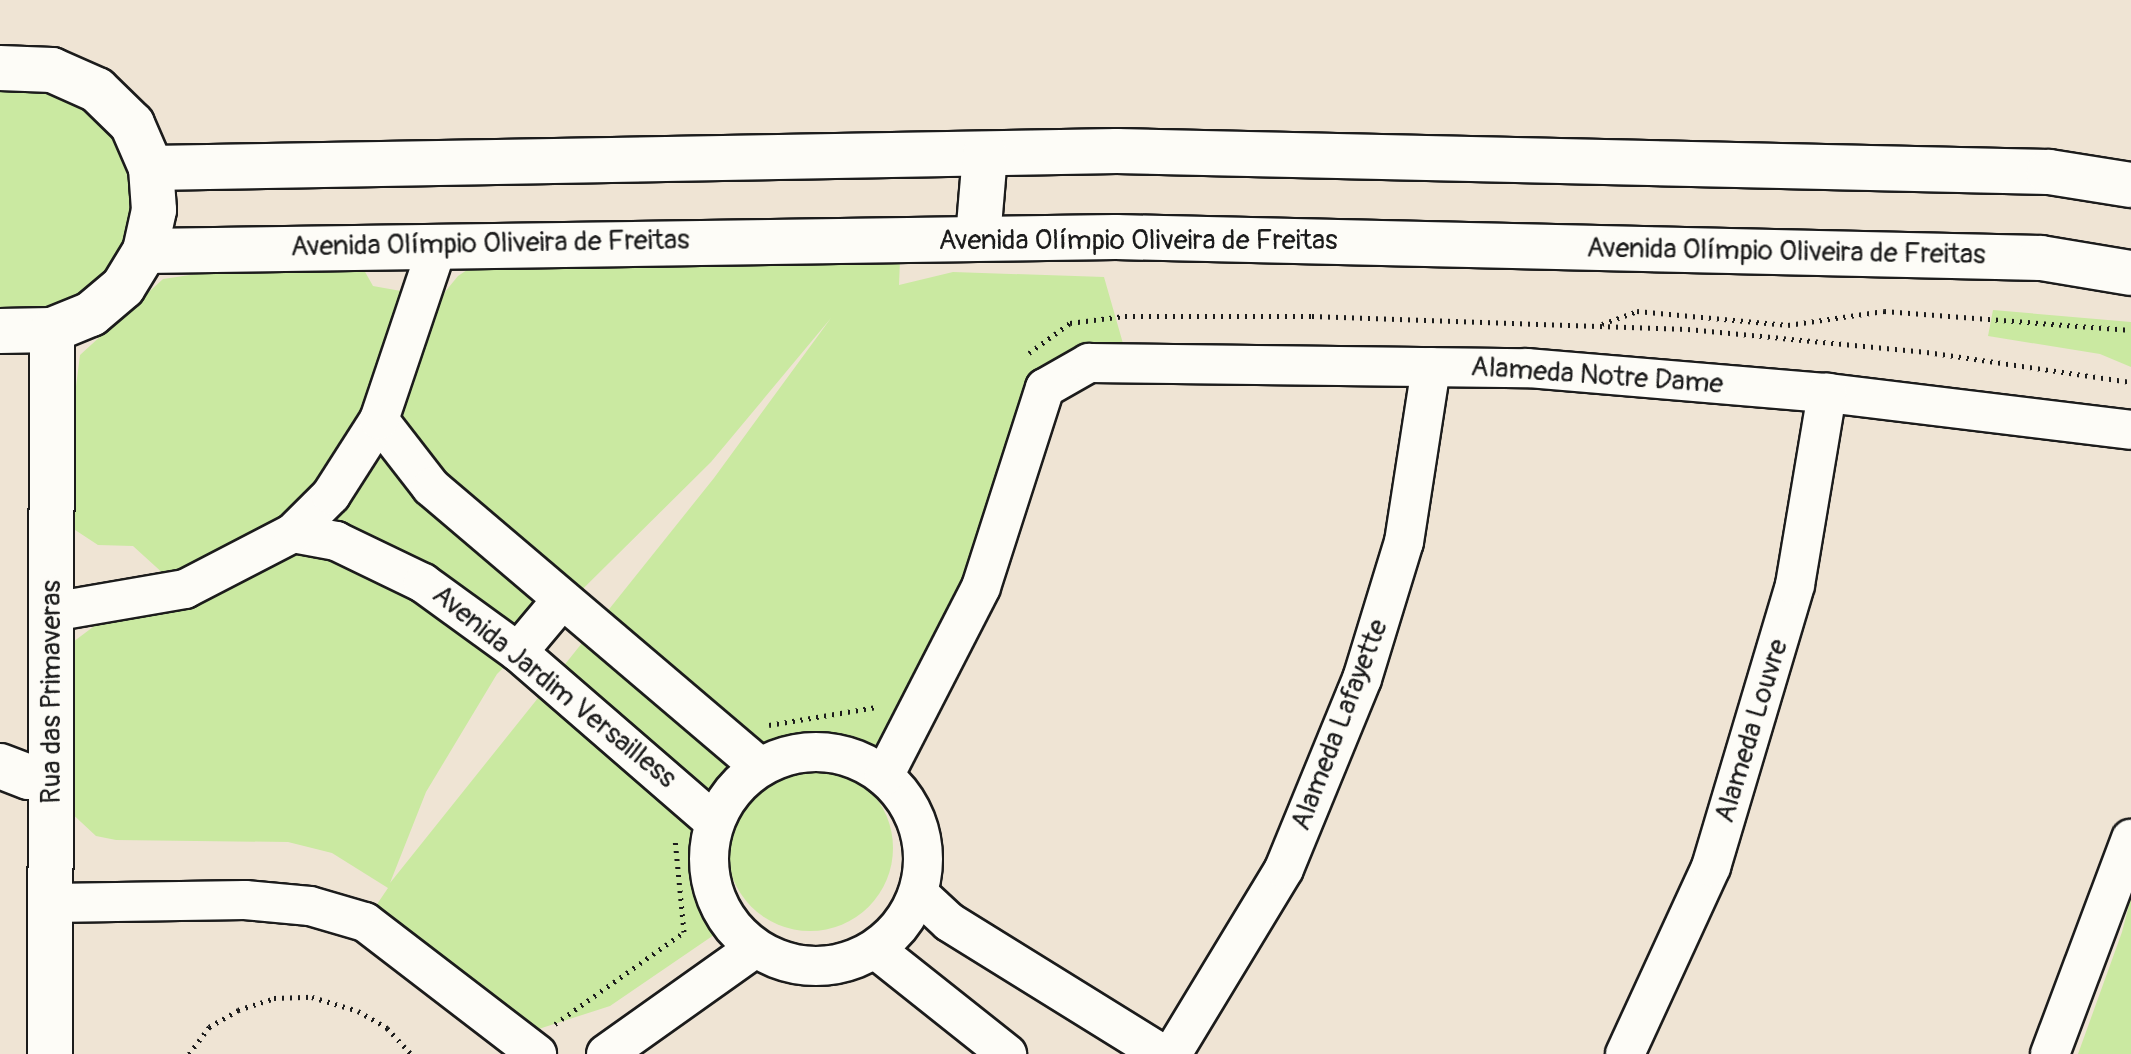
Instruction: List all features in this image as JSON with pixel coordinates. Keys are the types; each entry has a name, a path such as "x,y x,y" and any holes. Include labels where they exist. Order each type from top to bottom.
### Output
{"main road":[{"path":"0,68 52,70 97,90 132,124 151,168 154,210 145,251 123,287 91,314 52,330 0,331"},
{"path":"151,168 1117,151 2049,172 2131,185"},
{"path":"978,238 985,154"},
{"name":"Avenida Olímpio Oliveira de Freitas","path":"145,251 978,238 2041,258 2131,273"},
{"name":"Rua das Primaveras","path":"50,1054 52,330"},
{"path":"0,766 29,777 51,775"}],"street":[{"path":"52,612 185,589 293,533 331,495 379,420 438,245"},
{"name":"Alameda Notre Dame","path":"884,776 981,587 1045,388 1063,373 1128,361 1527,368 1827,393 2131,430"},
{"name":"Alameda Lafayette","path":"1172,1054 1284,869 1362,679 1404,542 1431,367"},
{"name":"Alameda Louvre","path":"1625,1054 1711,867 1795,585 1827,393"},
{"path":"379,420 431,487 560,602 748,755 823,752 855,760 884,776 906,800 919,829 924,861 918,893 901,925 875,949 828,966 778,959 755,948 730,924 713,892 702,809 732,791 748,755"},
{"name":"Avenida Jardim Versailless","path":"293,533 336,541 423,583 518,652 702,809"},
{"path":"518,652 560,602"},
{"path":"2050,1054 2131,839"},
{"path":"918,893 949,922 1162,1054"},
{"path":"52,903 310,906 365,922 528,1045"},
{"path":"606,1054 755,948"},
{"path":"875,949 1007,1054"}],"path":[{"path":"1597,326 1637,311 1788,325 1884,311 2131,330"},
{"path":"1025,359 1033,346 1070,323 1125,316 1597,326 1927,352 2131,382"},
{"path":"748,755 772,724 874,710 883,699"},
{"path":"528,1045 684,932 685,911 673,862 675,833 702,809"},
{"path":"189,1054 209,1027 238,1010 274,998 312,997 358,1011 387,1028 411,1054"}],"green space":[{"path":"0,87 59,92 90,111 114,137 128,169 132,205 124,239 106,270 79,294 47,308 0,309"},
{"path":"332,254 364,270 373,286 440,298 458,276 482,260 900,260 899,285 953,272 1104,277 1128,361 1063,373 878,784 855,760 823,752 790,755 760,767 732,791 714,822 708,857 713,892 730,924 610,1006 520,1035 365,922 388,888 332,853 288,842 116,840 96,836 67,809 69,645 97,624 188,596 133,546 98,545 69,526 60,511 80,355 163,279","holes":["831,318 714,478 390,883 426,792 497,674 711,462"]},
{"path":"1993,310 2131,322 2131,367 2100,354 1988,336"},
{"path":"810,765 842,771 869,789 887,816 893,848 887,880 869,907 842,925 810,931 778,925 751,907 733,880 727,848 733,816 751,789 778,771"},
{"path":"2131,897 2131,1054 2078,1054 2122,932"}]}
